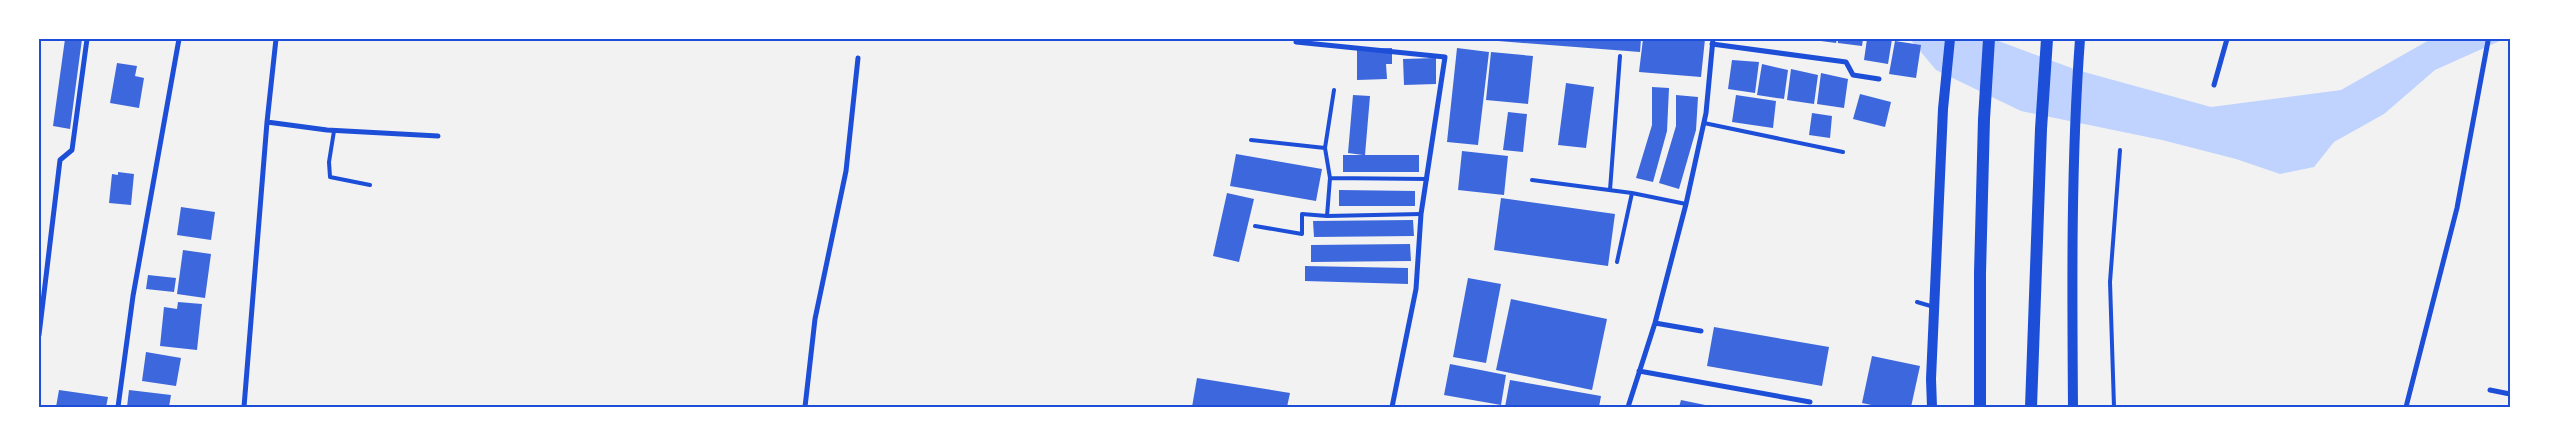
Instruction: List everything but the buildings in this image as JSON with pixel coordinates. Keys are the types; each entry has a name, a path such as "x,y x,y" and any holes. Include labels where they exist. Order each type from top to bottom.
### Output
{"main road":[{"path":"1932,407 1934,307 1943,110 1950,39"},
{"path":"1980,403 1984,119 1989,39"},
{"path":"2031,407 2041,129 2047,39"},
{"path":"2073,407 2071,306 2073,133 2080,39"}],"street":[{"path":"39,335 60,160 72,150 87,39"},
{"path":"118,407 134,296 179,39"},
{"path":"244,407 267,122 276,39"},
{"path":"2214,85 2227,39"},
{"path":"2406,407 2457,208 2488,41"},
{"path":"1296,42 1445,57 1421,214 1416,289 1392,407"},
{"path":"1628,407 1655,323 1686,204 1704,122 1713,42 1846,62 1853,75 1878,79"},
{"path":"805,407 815,319 846,171 858,58"},
{"path":"267,122 334,130 438,136"},
{"path":"1655,323 1701,331"},
{"path":"1639,371 1810,402"},
{"path":"2490,390 2510,394"}],"lane":[{"path":"1610,190 1620,56"},
{"path":"1326,216 1330,178 1325,148 1334,90"},
{"path":"1704,122 1843,152"},
{"path":"334,130 329,162 330,177 370,185"},
{"path":"1251,140 1325,148"},
{"path":"2114,407 2110,282 2120,150"},
{"path":"1330,178 1427,179"},
{"path":"1532,180 1632,192 1686,204"},
{"path":"1617,262 1632,192"},
{"path":"1255,226 1302,234 1302,214 1326,216 1421,214"},
{"path":"1917,302 1934,307"}],"water":[{"path":"1910,39 1993,39 2077,70 2211,107 2341,90 2431,39 2504,39 2435,70 2384,114 2334,142 2314,167 2280,174 2236,159 2162,140 2021,111 1936,70"}]}
